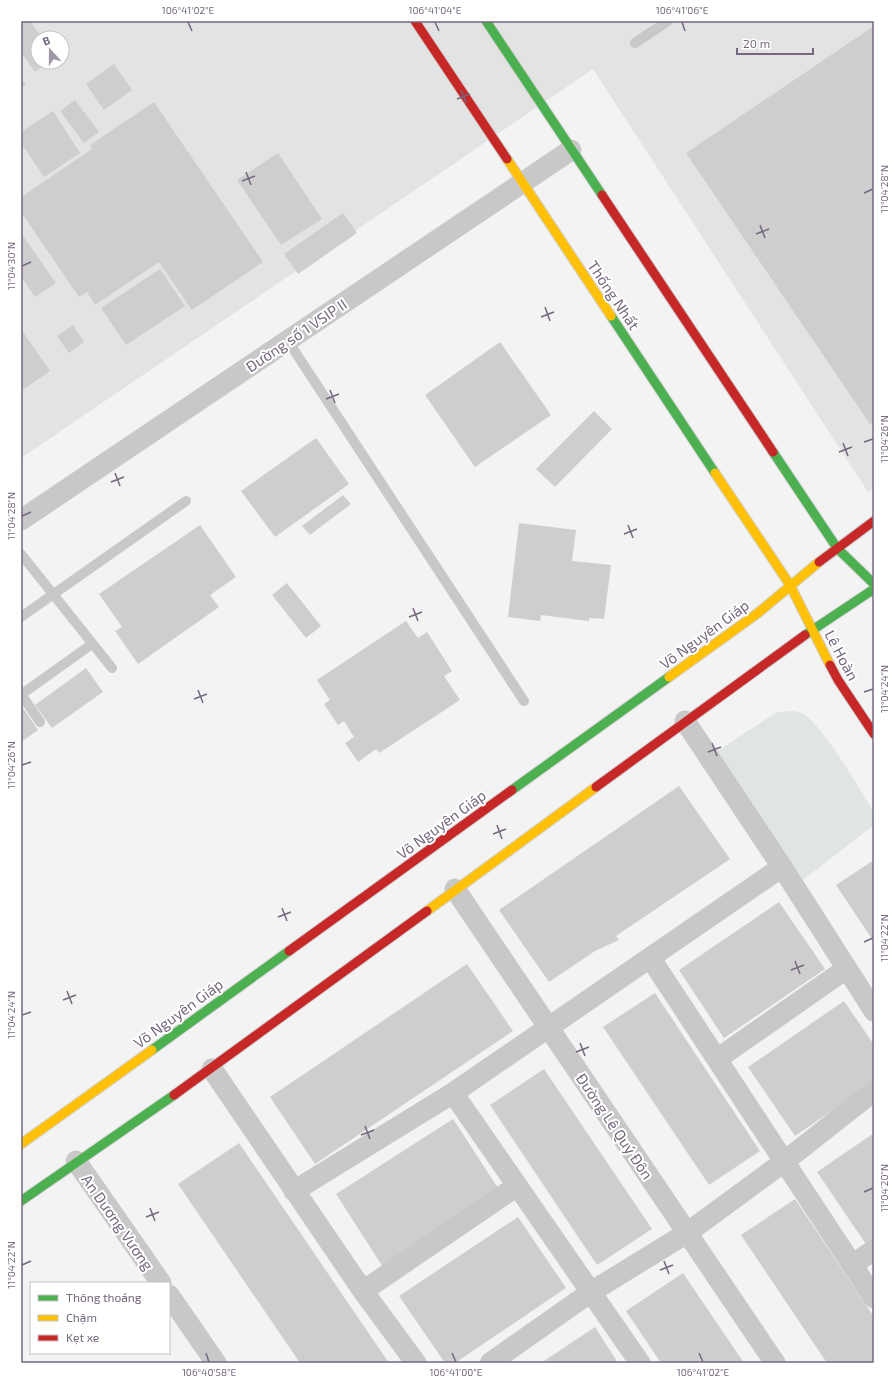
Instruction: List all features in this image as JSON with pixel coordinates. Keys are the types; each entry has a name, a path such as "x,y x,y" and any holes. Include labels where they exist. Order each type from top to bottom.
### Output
{"main road":[{"name":"Thống Nhất","path":"415,21 790,585 812,629"},
{"path":"486,21 838,548 874,584"},
{"name":"Võ Nguyên Giáp","path":"21,1144 758,613 790,585 874,521"},
{"path":"21,1201 76,1161 212,1069 685,721 812,629 874,589"},
{"name":"Lê Hoàn","path":"812,629 838,680 874,734"}],"street":[{"name":"Đường số 1 VSIP II","path":"21,520 571,150"},
{"path":"685,721 782,867 874,1011"},
{"path":"294,1191 453,1093 782,867"},
{"name":"Đường Lê Quý Đôn","path":"455,889 775,1363"},
{"path":"651,958 874,1298"},
{"path":"717,1059 846,969"},
{"path":"212,1069 362,1291 416,1363"},
{"path":"490,1363 591,1292 687,1233 785,1161 874,1091"},
{"path":"453,1093 640,1363"},
{"name":"An Dương Vương","path":"76,1161 160,1282"},
{"path":"362,1291 517,1186"},
{"path":"852,1265 874,1250"},
{"path":"170,1296 216,1363"}],"lane":[{"path":"635,43 668,21"},
{"path":"288,341 524,701"},
{"path":"21,617 186,500"},
{"path":"21,554 112,668"},
{"path":"40,722 21,694 92,644"}],"shaded area":[{"path":"21,21 874,21 874,487 868,492 593,69 21,458"},
{"path":"777,712 799,712 807,717 817,727 839,756 874,812 874,825 803,880 713,754"}],"building":[{"path":"21,21 30,21 36,30 30,30 30,65 21,52"},
{"path":"874,26 874,422 870,424 686,153"},
{"path":"114,64 132,90 104,110 86,84"},
{"path":"21,77 26,85 21,88"},
{"path":"75,100 99,132 84,143 60,111"},
{"path":"154,102 263,262 192,310 159,262 95,305 87,292 79,297 21,212 21,197 92,149 90,145"},
{"path":"53,111 80,153 44,177 21,143 21,132"},
{"path":"278,153 322,219 281,245 237,180"},
{"path":"343,213 357,233 298,274 284,254"},
{"path":"21,233 56,283 35,297 21,276"},
{"path":"160,269 185,306 126,345 101,308"},
{"path":"73,325 84,342 69,353 57,336"},
{"path":"21,329 50,371 21,391"},
{"path":"500,342 551,415 475,467 425,395"},
{"path":"594,411 612,429 555,487 536,469"},
{"path":"316,438 349,484 275,537 241,491"},
{"path":"343,495 351,504 310,535 302,526"},
{"path":"519,523 576,530 572,561 611,565 604,619 589,618 589,621 541,615 540,621 508,617"},
{"path":"200,525 236,577 210,595 219,607 138,664 115,631 122,627 99,594"},
{"path":"287,583 321,626 306,638 272,595"},
{"path":"406,621 418,638 427,632 452,671 444,676 460,700 379,753 376,749 358,762 345,743 354,737 344,721 338,725 324,704 330,700 317,680"},
{"path":"86,668 103,692 52,728 35,705"},
{"path":"21,705 38,730 21,742"},
{"path":"679,786 730,859 616,936 619,940 595,951 549,982 499,910"},
{"path":"874,860 874,942 836,885"},
{"path":"779,902 825,969 724,1038 679,970"},
{"path":"467,964 513,1031 315,1164 270,1097"},
{"path":"655,993 760,1151 709,1185 603,1027"},
{"path":"844,1001 874,1045 874,1082 795,1136 748,1067"},
{"path":"544,1069 652,1229 597,1265 490,1105"},
{"path":"453,1119 500,1191 383,1267 336,1194"},
{"path":"874,1133 874,1243 868,1247 817,1172"},
{"path":"239,1143 389,1363 300,1363 178,1184"},
{"path":"795,1199 874,1317 874,1363 827,1363 741,1235"},
{"path":"518,1217 566,1288 455,1363 445,1363 399,1296"},
{"path":"683,1273 744,1363 661,1363 626,1311"},
{"path":"595,1327 618,1363 541,1363"}],"traffic: fast":[{"path":"486,21 602,195"},
{"path":"611,316 715,473"},
{"path":"773,452 837,548 874,584"},
{"path":"805,635 874,589"},
{"path":"512,790 669,677"},
{"path":"152,1050 289,951"},
{"path":"21,1201 174,1095"}],"traffic: slow":[{"path":"507,159 611,316"},
{"path":"715,473 790,585 830,665"},
{"path":"669,677 758,613 819,562"},
{"path":"427,911 596,787"},
{"path":"21,1144 152,1050"}],"traffic: jam":[{"path":"415,21 507,159"},
{"path":"602,195 773,452"},
{"path":"819,562 874,521"},
{"path":"596,787 805,635"},
{"path":"830,665 838,680 874,734"},
{"path":"289,951 512,790"},
{"path":"174,1095 427,911"}]}
